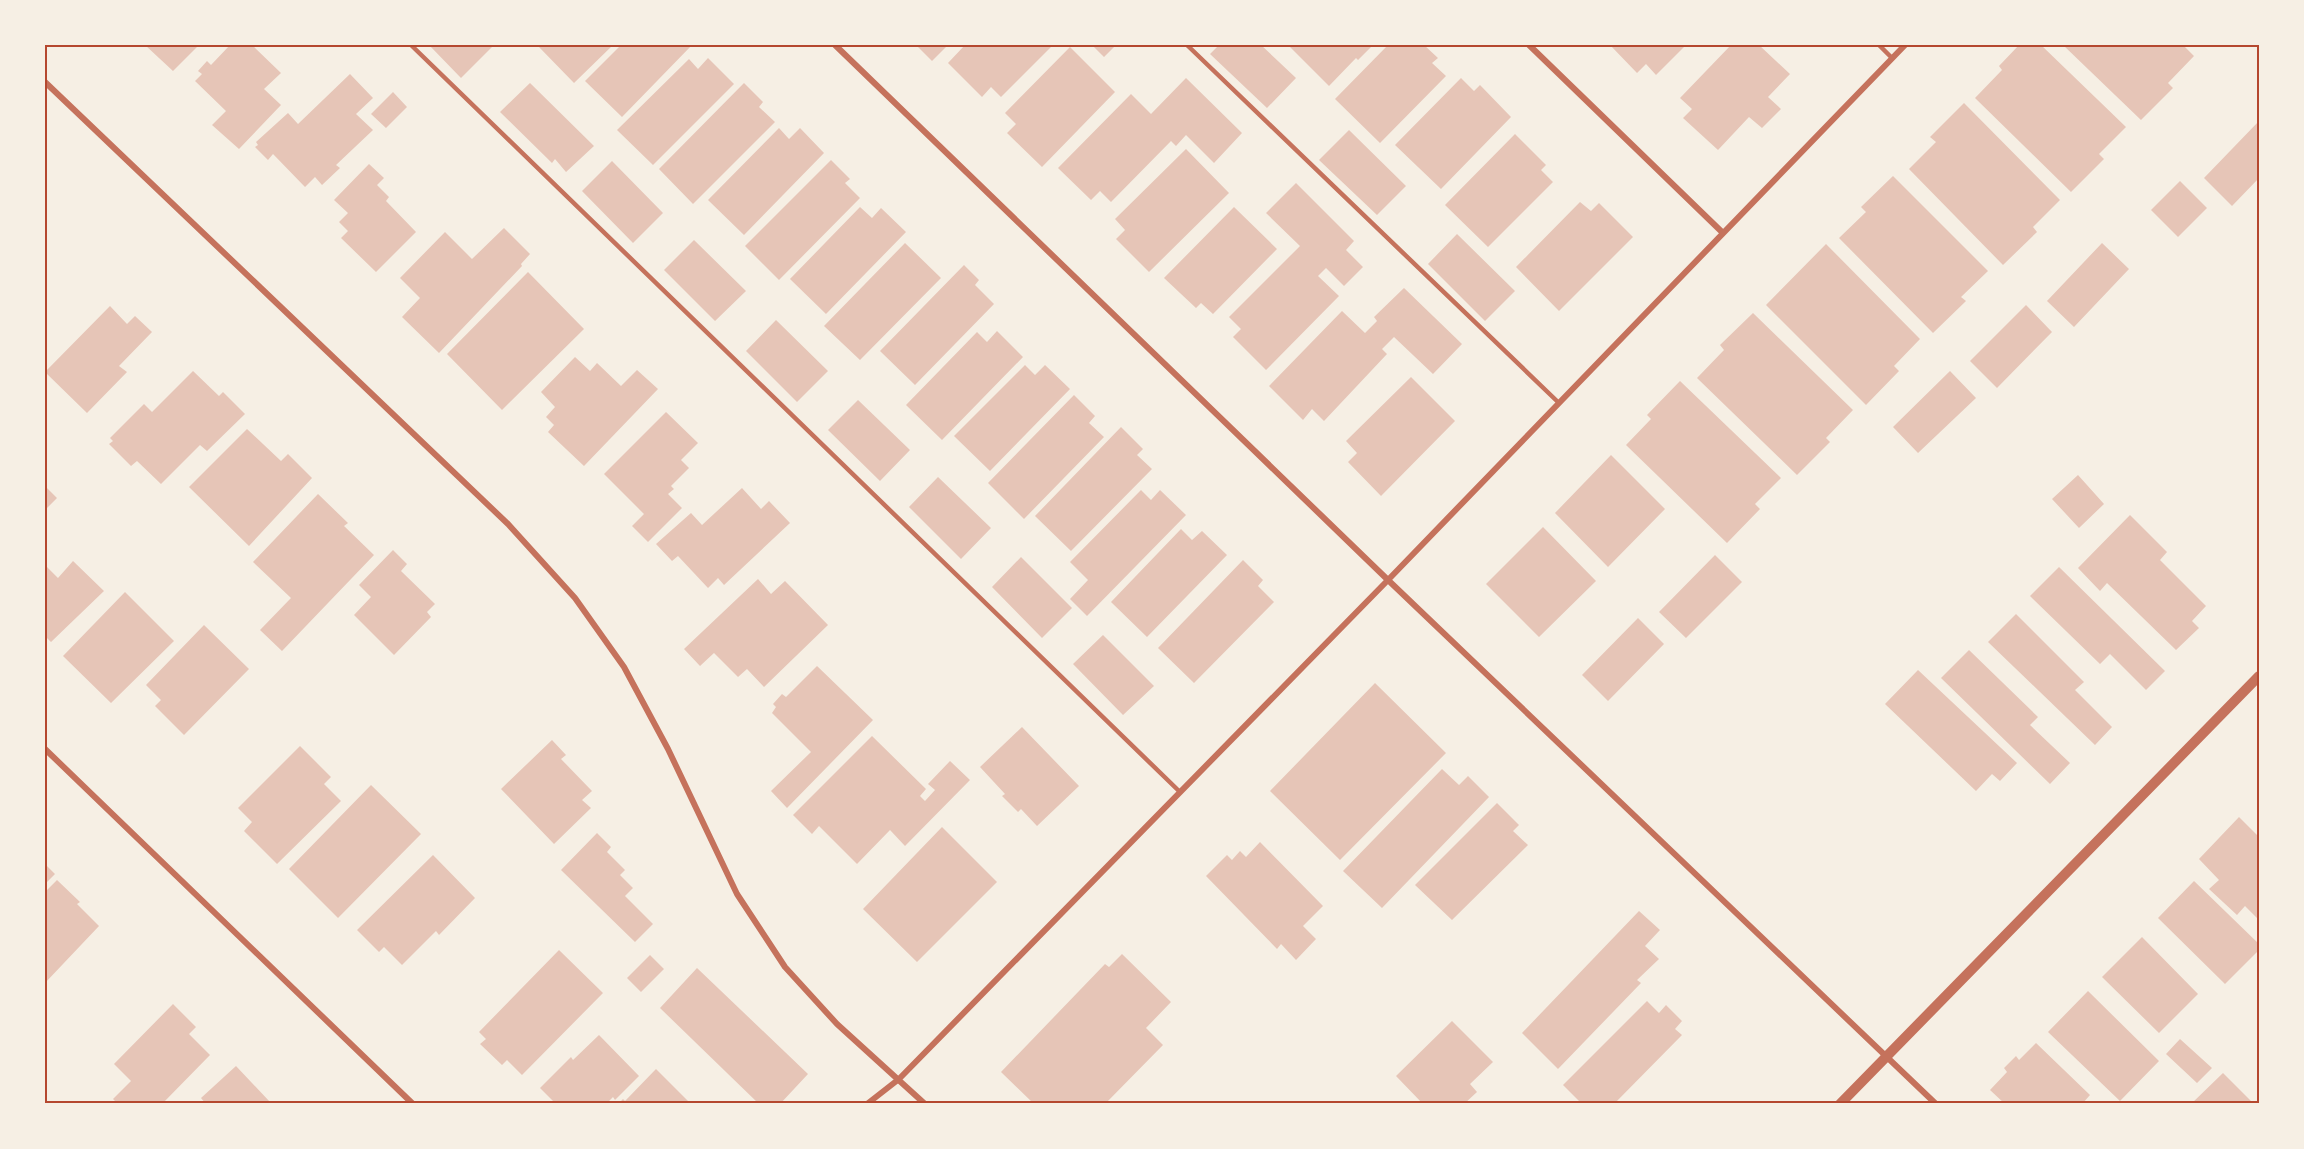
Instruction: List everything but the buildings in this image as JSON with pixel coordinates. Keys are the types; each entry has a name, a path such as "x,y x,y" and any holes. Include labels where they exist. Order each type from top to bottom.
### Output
{"street":[{"path":"835,45 1388,580 1936,1104"},
{"path":"1529,45 1723,232"},
{"path":"867,1104 899,1079 1388,580 1905,45"},
{"path":"45,82 508,525 575,598 624,667 668,749 737,894 785,967 837,1024 925,1104"},
{"path":"1840,1104 2259,676"},
{"path":"45,749 413,1104"}],"lane":[{"path":"411,45 1180,792"},
{"path":"1187,45 1559,403"},
{"path":"1879,45 1892,58"}]}
